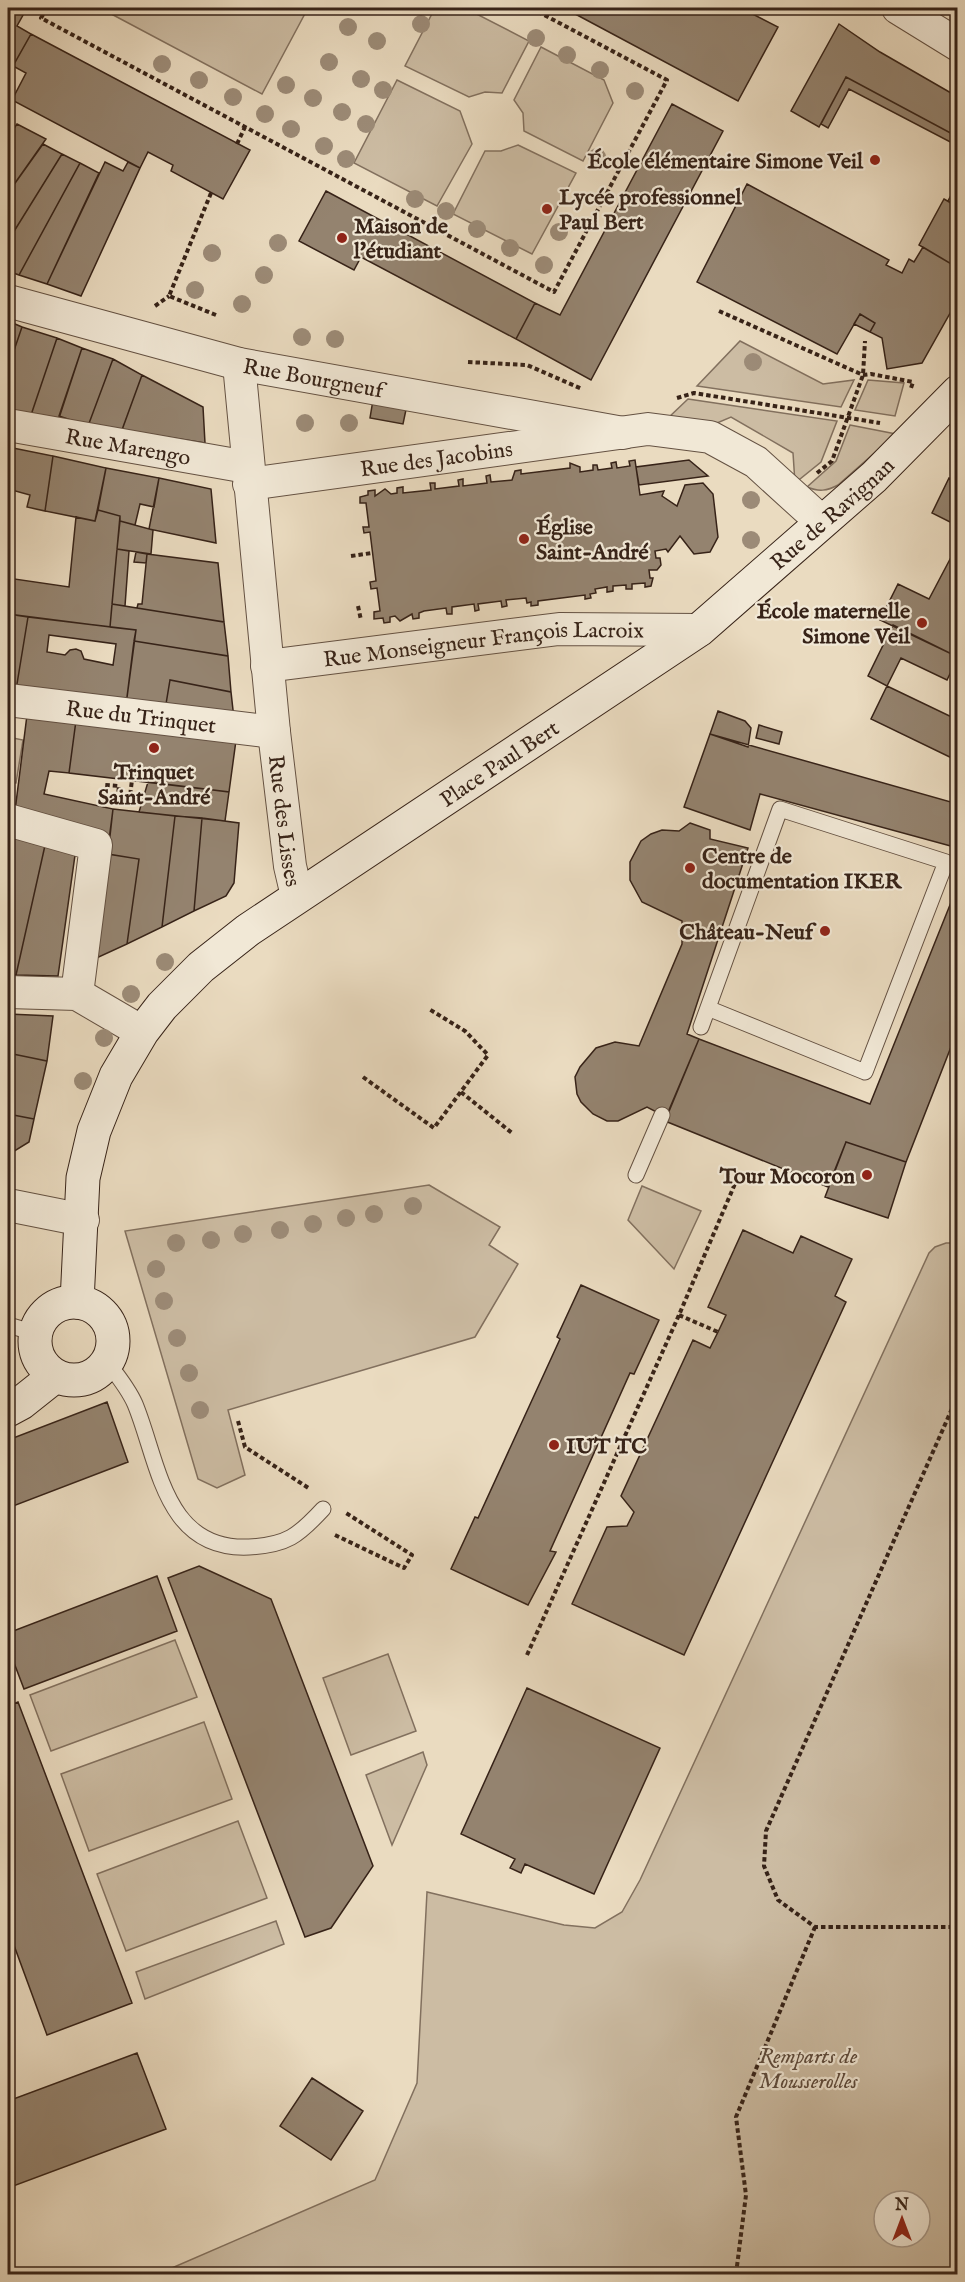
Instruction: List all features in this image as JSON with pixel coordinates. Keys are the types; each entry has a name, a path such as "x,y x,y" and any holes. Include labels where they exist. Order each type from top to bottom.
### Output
{"street":[{"path":"898,8 957,45"},
{"name":"Rue Bourgneuf","path":"8,301 239,364 623,433"},
{"name":"Rue des Lisses","path":"77,1302 83,1220 83,1178 94,1131 116,1076 142,1032 162,1006 201,967 248,930 297,896 290,866 274,732 239,364"},
{"name":"Rue de Ravignan","path":"699,630 911,442 957,392"},
{"name":"Rue Marengo","path":"8,425 248,475"},
{"name":"Rue des Jacobins","path":"248,475 648,429 710,437 756,462 822,522"},
{"name":"Rue Monseigneur François Lacroix","path":"267,666 559,629 699,630"},
{"name":"Place Paul Bert","path":"297,896 699,630"},
{"name":"Rue du Trinquet","path":"8,700 274,732"},
{"path":"8,820 96,845 77,994"},
{"path":"8,992 77,994 142,1032"},
{"path":"8,1205 83,1220"},
{"path":"77,1302 90,1304 102,1312 113,1336 113,1350 107,1362 97,1373 84,1379 69,1380 55,1376 38,1358 21,1329 40,1320 50,1309 63,1303 77,1302"},
{"path":"8,1410 55,1376"}],"lane":[{"path":"701,1027 710,1009 780,808 945,862 865,1072 710,1009"},
{"path":"636,1175 662,1115"},
{"path":"107,1362 129,1391 166,1495 175,1512 187,1526 225,1545 244,1547 284,1542 309,1523 322,1509"}],"path":[{"path":"47,8 41,18 554,292 668,80 531,8"},
{"path":"237,144 245,127"},
{"path":"211,193 169,296 216,315"},
{"path":"718,311 863,375 871,374 913,382 908,393"},
{"path":"796,498 802,486 832,460 863,375 865,341"},
{"path":"468,362 527,365 588,392"},
{"path":"674,399 694,393 881,423"},
{"path":"351,556 372,553"},
{"path":"355,622 361,621 358,606"},
{"path":"102,807 105,784 119,786 117,803 129,804 132,780"},
{"path":"363,1077 434,1128 488,1055 465,1031 429,1009"},
{"path":"460,1092 512,1132"},
{"path":"527,1655 679,1315 737,1179"},
{"path":"679,1315 718,1332"},
{"path":"957,1395 766,1831 764,1866 778,1900 815,1927 956,1927 957,1920"},
{"path":"238,1421 245,1447 314,1492"},
{"path":"309,1523 404,1568 412,1555 343,1510"},
{"path":"736,2274 746,2195 736,2117 815,1927"}],"green space":[{"path":"100,8 308,8 262,94"},
{"path":"435,8 465,8 529,41 502,93 485,92 469,97 405,66"},
{"path":"541,47 604,80 613,103 583,161 524,131 523,113 514,100"},
{"path":"397,80 460,111 472,144 437,206 354,163"},
{"path":"518,145 576,173 532,254 453,214 485,151 501,151"},
{"path":"740,341 823,384 854,380 841,407 697,386"},
{"path":"868,380 904,383 895,416 855,410"},
{"path":"688,399 837,421 821,462 795,483 793,453 731,417 710,426 667,419"},
{"path":"850,425 896,434 838,485 823,490 807,487 836,461"},
{"path":"8,737 23,740 16,783 8,782"},
{"path":"429,1185 500,1227 489,1245 518,1264 475,1337 228,1410 245,1475 217,1488 198,1479 125,1231"},
{"path":"642,1186 701,1211 674,1269 628,1220"},
{"name":"Remparts de Mousserolles","path":"946,1243 958,1243 957,2274 158,2274 375,2180 417,2083 427,1892 564,1925 595,1928 622,1912 640,1880 929,1253 935,1247"},
{"path":"175,1640 197,1697 51,1751 30,1695"},
{"path":"388,1654 416,1731 351,1755 323,1678"},
{"path":"204,1722 232,1799 89,1851 61,1774"},
{"path":"423,1752 427,1765 392,1845 366,1775"},
{"path":"238,1821 267,1898 126,1951 97,1874"},
{"path":"276,1921 284,1944 145,1999 136,1972"}],"building":[{"path":"8,8 27,8 17,26 31,34 13,66 8,63"},
{"path":"564,8 741,8 778,27 738,101"},
{"path":"839,24 880,52 958,97 958,137 846,77 819,127 791,111"},
{"path":"31,34 250,150 223,199 171,171 173,165 148,152 140,168 12,100 26,73 13,66"},
{"path":"846,77 958,137 958,146 849,89 828,128 821,124"},
{"path":"672,104 723,131 591,380 516,339 535,303 560,315"},
{"path":"17,124 46,139 8,193 8,137"},
{"path":"43,144 62,154 8,241 8,193"},
{"path":"62,154 80,163 19,275 8,271 8,241"},
{"path":"105,162 123,171 128,162 140,168 81,296 47,284"},
{"path":"80,163 99,173 47,284 19,275"},
{"path":"958,182 958,207 948,201"},
{"path":"747,184 889,260 886,265 902,273 909,259 914,262 923,247 958,268 958,299 922,363 887,369 882,338 870,332 875,323 860,314 837,354 697,282"},
{"path":"326,191 535,303 516,339 361,257 354,270 299,241"},
{"path":"944,199 958,207 958,268 919,245"},
{"path":"860,314 875,323 870,332 854,324"},
{"path":"8,321 22,327 8,368"},
{"path":"22,327 57,338 31,415 8,410 8,368"},
{"path":"57,338 82,348 58,421 31,415"},
{"path":"82,348 113,359 88,426 59,416"},
{"path":"113,359 142,375 119,438 88,426"},
{"path":"142,375 203,407 205,443 122,430"},
{"path":"374,394 408,400 403,424 370,418"},
{"path":"8,447 53,456 45,511 27,507 30,495 8,489"},
{"path":"53,456 106,468 95,521 45,511"},
{"name":"Église Saint-André","path":"635,460 640,495 664,491 662,496 677,506 685,485 703,483 713,494 718,537 710,552 694,554 680,536 668,552 666,549 655,551 656,558 660,558 661,565 657,570 649,570 650,578 653,578 651,586 645,587 645,583 632,584 632,589 626,589 626,585 613,586 613,591 607,592 607,587 595,589 596,593 590,594 591,598 585,599 585,595 538,601 538,605 531,606 531,602 527,603 526,598 506,600 507,606 502,607 501,601 478,604 479,610 475,611 474,604 452,607 452,614 447,614 446,608 424,611 419,613 419,618 413,619 412,614 400,621 395,616 390,617 390,622 384,623 383,618 374,619 374,612 380,611 377,588 371,589 370,582 376,581 370,532 364,533 363,527 369,527 366,503 360,503 360,497 368,495 368,491 375,490 375,496 385,489 391,494 397,493 397,488 403,487 403,493 431,490 430,483 435,483 435,489 459,486 458,480 463,479 463,486 487,483 486,476 490,475 491,482 512,480 515,471 521,470 521,474 570,468 570,463 580,467 580,472 593,470 593,465 597,465 598,470 612,468 611,463 616,462 617,468 630,466 629,461"},
{"path":"689,460 708,476 639,485 636,467"},
{"path":"106,468 159,478 154,507 140,504 135,525 120,521 120,516 98,510"},
{"path":"159,478 211,489 216,543 149,529"},
{"path":"949,478 958,482 958,526 932,513"},
{"path":"98,510 120,516 110,627 8,614 8,578 69,587 76,517 95,521"},
{"path":"120,521 153,530 151,554 117,549"},
{"path":"958,544 958,657 880,620 898,584 929,599"},
{"path":"117,549 129,551 125,606 112,604"},
{"path":"136,552 147,554 146,563 134,562"},
{"path":"147,554 218,563 224,622 137,608 138,604 142,604"},
{"path":"112,604 224,622 228,656 134,641 136,630 110,627"},
{"path":"8,614 28,617 16,690 8,689"},
{"path":"28,617 136,630 126,705 16,690","holes":["49,635 116,644 113,665 84,659 81,651 76,649 70,650 65,655 47,652"]},
{"path":"893,625 958,657 947,680 901,658 887,686 868,676"},
{"path":"134,641 228,656 231,692 170,680 165,710 126,705"},
{"path":"170,680 231,692 234,719 165,710"},
{"path":"887,686 958,720 958,761 871,719"},
{"path":"28,707 77,713 69,773 49,771 44,794 113,809 109,840 14,819"},
{"path":"718,711 745,721 751,728 748,747 710,734"},
{"name":"Trinquet Saint-André","path":"77,713 237,733 229,792 69,773"},
{"path":"759,725 782,732 779,744 756,738"},
{"path":"710,734 958,804 958,848 760,794 750,830 684,807"},
{"path":"148,782 229,792 225,821 139,812"},
{"path":"113,809 175,816 162,927 127,944 139,859 108,854"},
{"path":"175,816 202,818 194,911 162,927"},
{"path":"202,818 239,823 234,883 226,896 194,911"},
{"path":"690,823 710,830 710,839 748,848 687,1034 699,1039 666,1117 647,1107 618,1121 607,1121 593,1114 581,1102 577,1094 575,1077 580,1067 596,1048 615,1042 639,1046 682,944 682,921 642,902 630,880 630,862 641,841 651,834 662,830 679,831"},
{"path":"10,835 46,841 16,975 8,974"},
{"path":"46,841 76,848 58,976 16,975"},
{"path":"108,854 139,859 127,944 90,961"},
{"path":"958,885 958,1029 906,1162 846,1142 828,1187 665,1121 699,1039 870,1104"},
{"path":"8,1014 53,1016 47,1061 8,1053"},
{"path":"8,1053 47,1061 34,1119 8,1114"},
{"path":"8,1114 34,1119 29,1142 8,1155"},
{"name":"Tour Mocoron","path":"846,1142 906,1162 888,1218 825,1197"},
{"path":"743,1230 793,1253 801,1236 852,1259 835,1296 846,1302 684,1655 572,1604 607,1527 627,1526 634,1512 621,1496 693,1340 710,1348 726,1315 708,1307"},
{"name":"IUT TC","path":"581,1285 659,1320 634,1374 630,1373 550,1551 556,1552 528,1605 451,1569 475,1517 478,1518 560,1339 557,1337"},
{"path":"107,1402 128,1462 8,1508 8,1440"},
{"path":"199,1566 271,1599 373,1866 331,1928 305,1937 168,1578"},
{"path":"157,1576 177,1631 24,1689 8,1647 8,1633"},
{"path":"527,1688 660,1748 594,1894 525,1864 521,1873 510,1868 515,1859 461,1834"},
{"path":"18,1702 132,2003 47,2035 8,1929 8,1706"},
{"path":"137,2053 166,2129 8,2188 8,2101"},
{"path":"312,2078 363,2111 331,2160 280,2126"}],"place":[{"name":"École élémentaire Simone Veil","path":"875,160"},
{"name":"Lycée professionnel Paul Bert","path":"547,209"},
{"name":"Maison de l'étudiant","path":"342,238"},
{"name":"Église Saint-André","path":"524,539"},
{"name":"École maternelle Simone Veil","path":"922,623"},
{"name":"Trinquet Saint-André","path":"154,748"},
{"name":"Centre de documentation IKER","path":"690,868"},
{"name":"Château-Neuf","path":"825,931"},
{"name":"Tour Mocoron","path":"867,1175"},
{"name":"IUT TC","path":"554,1445"}]}
